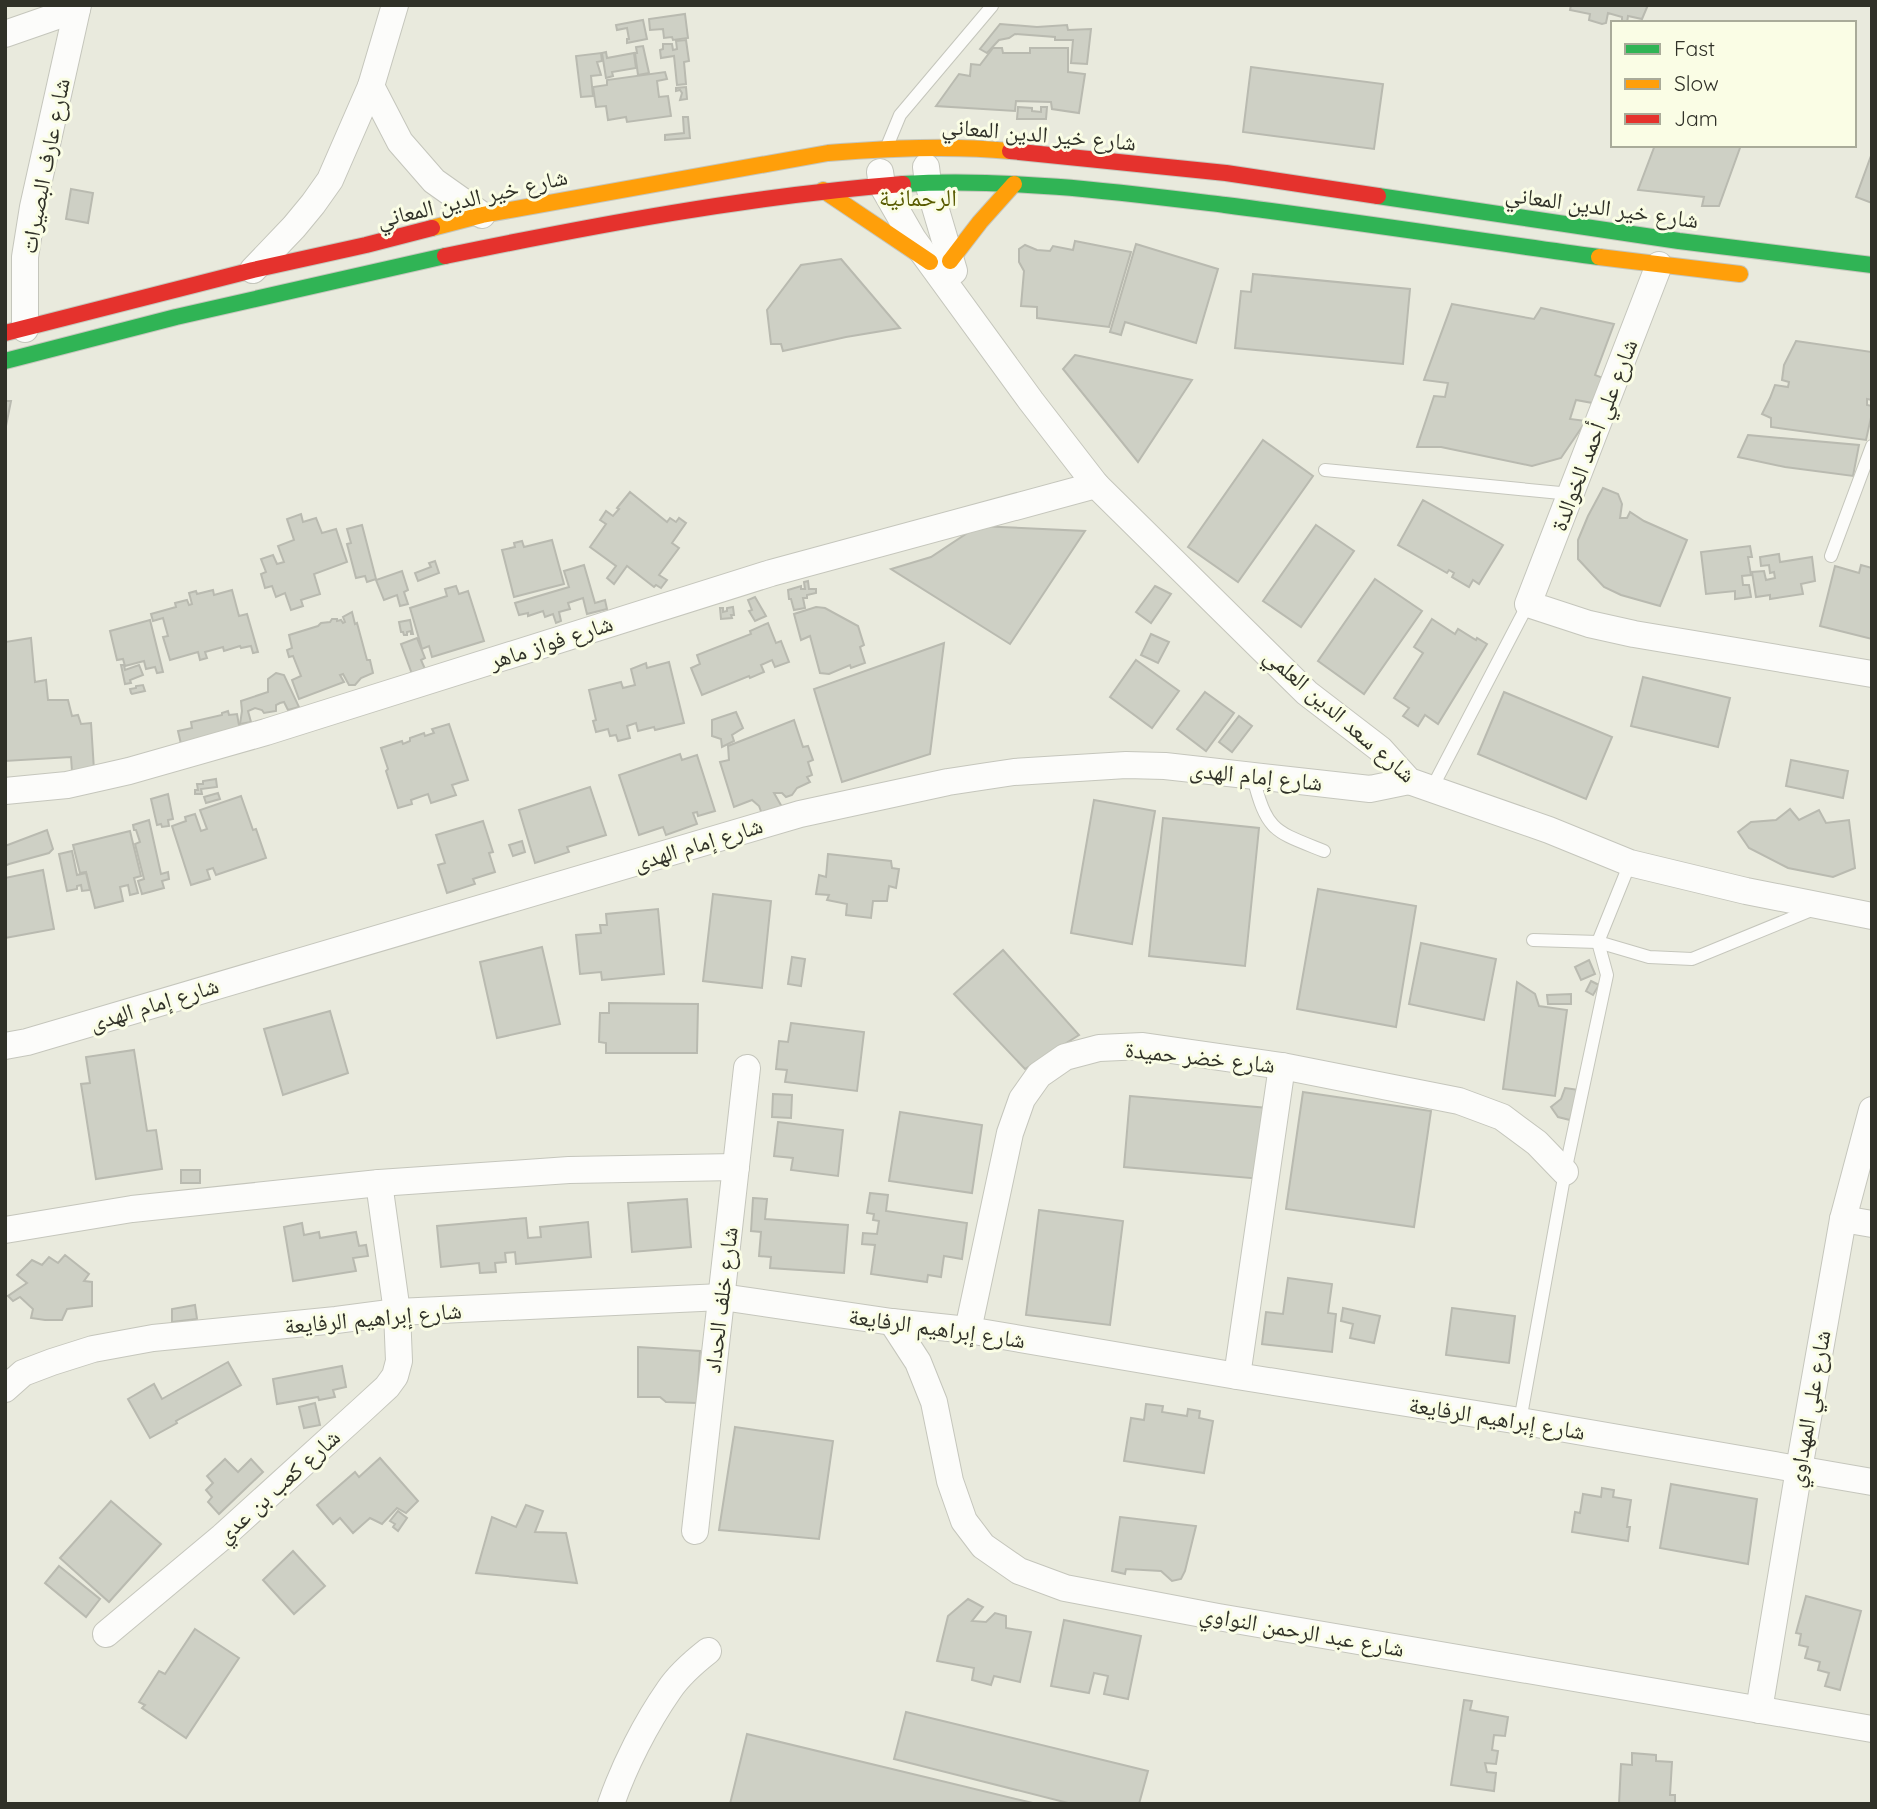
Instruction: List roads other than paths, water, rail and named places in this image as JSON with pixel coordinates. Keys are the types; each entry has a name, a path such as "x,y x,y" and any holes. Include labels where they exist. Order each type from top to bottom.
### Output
{"street":[{"path":"253,270 301,219 330,180 371,86 395,5"},
{"path":"5,34 78,7"},
{"name":"شارع عارف البصيرات","path":"15,331 29,232 78,7"},
{"path":"371,86 400,142 434,181 482,215"},
{"path":"881,148 882,185"},
{"name":"شارع خير الدين المعاني","path":"15,331 482,215 766,163 881,148 979,148 1226,173 1665,239 1872,265"},
{"path":"924,148 940,262"},
{"path":"5,361 347,276 631,219 822,190 882,185 968,182 1086,188 1752,276"},
{"path":"940,262 1014,184"},
{"name":"شارع سعد الدين العلمي","path":"882,185 913,239 940,262 976,324 1096,485 1307,693 1421,784 1549,830 1630,863 1820,907 1872,916"},
{"path":"822,190 940,262"},
{"name":"شارع علي أحمد الخوالدة","path":"1528,604 1660,265"},
{"name":"شارع فواز ماهر","path":"5,791 67,785 154,764 267,732 771,573 1096,485"},
{"path":"1528,604 1590,624 1633,634 1872,674"},
{"name":"شارع إمام الهدى","path":"5,1046 27,1042 800,814 948,782 1014,772 1126,765 1165,766 1370,789 1421,784"},
{"name":"شارع خضر حميدة","path":"968,1330 1010,1133 1022,1099 1040,1074 1065,1057 1099,1048 1143,1046 1282,1066 1459,1101 1502,1117 1537,1143 1565,1172"},
{"path":"1237,1377 1282,1066"},
{"name":"شارع خلف الحداد","path":"695,1531 747,1068"},
{"name":"شارع علي المهداوي","path":"1759,1710 1843,1219 1872,1110"},
{"path":"5,1230 132,1209 379,1183 569,1170 736,1167"},
{"name":"شارع كعب بن عدي","path":"106,1634 222,1537 387,1387 395,1376 399,1361 397,1312 379,1183"},
{"path":"1843,1219 1872,1224"},
{"name":"شارع إبراهيم الرفايعة","path":"5,1389 23,1373 52,1362 93,1349 153,1338 397,1312 722,1297 892,1322 968,1330 1872,1482"},
{"name":"شارع عبد الرحمن النواوي","path":"892,1322 918,1362 933,1402 950,1480 964,1521 983,1546 1019,1571 1065,1588 1218,1617 1872,1729"},
{"path":"611,1804 645,1731 670,1688 708,1651"}],"lane":[{"path":"881,148 900,115 992,6"},
{"path":"1831,556 1872,446"},
{"path":"1325,470 1572,494"},
{"name":"شارع علي أحمد الخوالدة","path":"1421,784 1528,604"},
{"path":"1253,777 1261,806 1280,833 1324,851"},
{"path":"1520,1421 1565,1172 1607,975 1598,942 1630,863"},
{"path":"1533,940 1598,942 1649,957 1692,959 1820,907"}],"district":[{"name":"الرحمانية","path":"918,198"}]}
